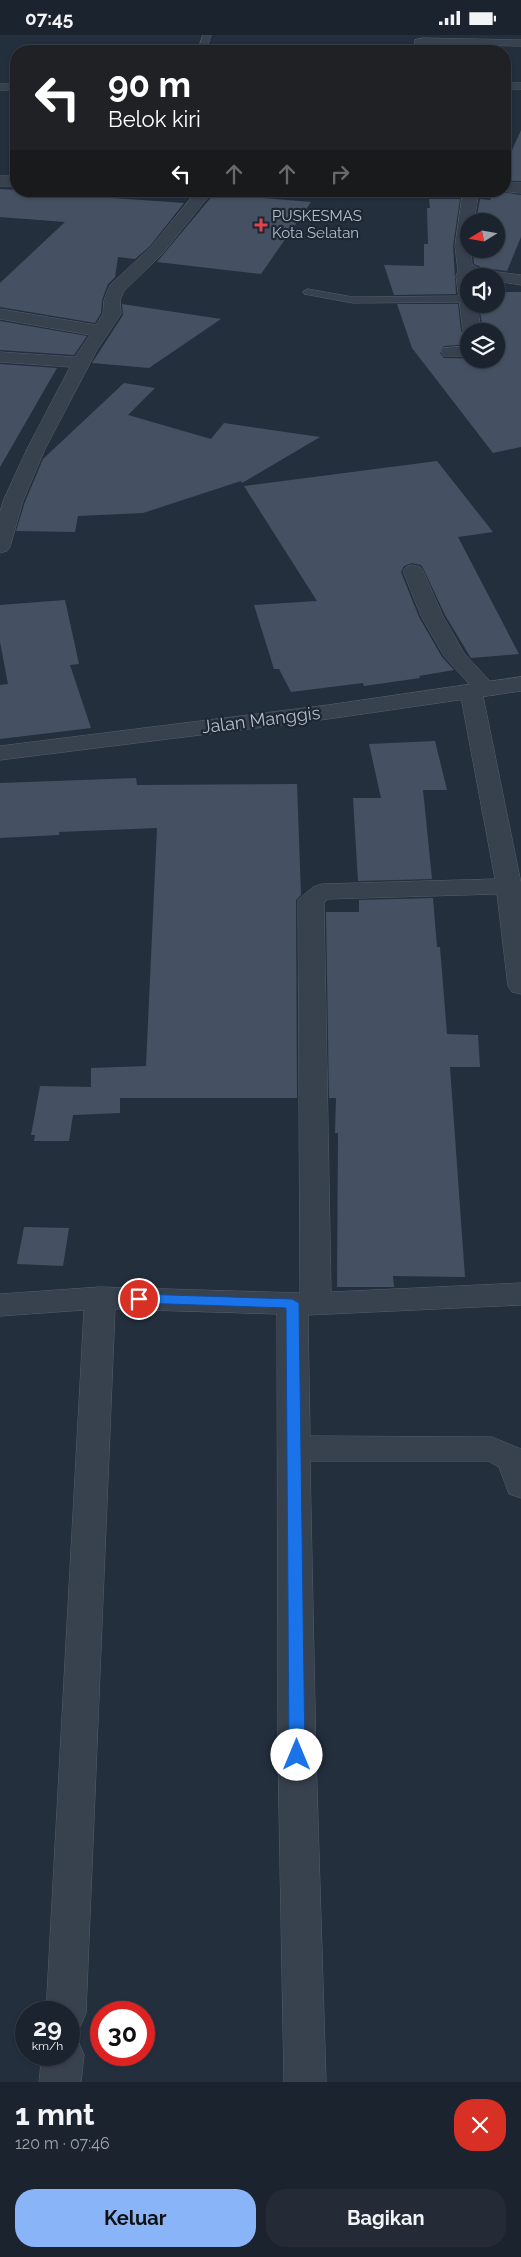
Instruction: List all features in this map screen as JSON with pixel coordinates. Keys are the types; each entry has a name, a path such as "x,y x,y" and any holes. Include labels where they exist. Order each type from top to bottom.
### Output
{"street":[{"path":"0,547 13,501 36,449 99,331 112,314 112,300 116,289 157,250 200,197"},
{"path":"464,268 463,246 469,197"},
{"path":"505,278 521,280"},
{"path":"0,314 99,331"},
{"path":"450,352 460,351"},
{"path":"0,357 83,363"},
{"path":"413,571 432,616 455,656 479,691 509,886 521,986"},
{"name":"Jalan Manggis","path":"0,753 521,684"},
{"path":"305,2082 297,1755 294,1448 304,1304 311,899 322,892 509,886"},
{"path":"0,1305 100,1298 304,1304 521,1294"},
{"path":"67,2001 100,1298"},
{"path":"294,1448 492,1449 514,1460 521,1485"},
{"path":"60,2082 62,2066"}],"lane":[{"path":"418,45 418,42 423,41 521,43"},
{"path":"308,292 353,300 460,299"}],"building":[{"path":"521,130 521,181 511,181 511,152"},
{"path":"0,189 10,190 10,197 98,197 184,203 150,246 135,259 118,257 115,277 108,284 102,300 101,313 95,323 0,307 0,283 65,222 0,217"},
{"path":"511,194 521,195 521,237 507,271 505,271 505,268 483,268 474,264 474,258 505,258 505,213 477,213 480,199 490,200 491,197 511,197"},
{"path":"211,197 250,197 311,202 261,274 157,262"},
{"path":"429,199 460,199 453,246 456,294 394,295 384,265 424,266 424,244 428,244 427,208 430,208"},
{"path":"505,292 521,292 521,447 493,453 412,348 397,304 458,304 460,345 444,346 440,353 444,358 460,358 460,368 505,368 505,323 482,323 480,313 505,313"},
{"path":"122,304 221,319 149,368 92,363 123,315"},
{"path":"0,321 87,336 74,355 0,350"},
{"path":"0,364 57,368 0,467"},
{"path":"124,383 155,388 128,415 211,439 224,423 320,437 242,483 241,481 143,513 78,516 75,532 16,531 25,502 43,459"},
{"path":"437,461 493,532 458,537 519,654 471,658 445,615 421,565 412,563 404,566 401,572 419,617 442,657 454,670 419,676 420,678 364,686 363,683 291,692 279,669 274,669 254,605 317,601 244,486"},
{"path":"65,600 79,664 70,665 91,728 0,739 0,685 8,684 0,642 0,605"},
{"path":"435,741 447,790 423,790 432,879 358,881 353,798 381,798 369,744"},
{"path":"136,778 137,785 297,784 301,895 296,900 297,1098 120,1098 120,1113 73,1115 69,1141 34,1141 35,1135 31,1135 40,1086 91,1087 91,1068 146,1066 157,828 59,832 59,835 0,838 0,783"},
{"path":"433,898 437,947 440,947 447,1034 478,1035 480,1067 450,1067 465,1277 393,1276 394,1287 337,1287 338,1133 335,1133 336,1098 329,1098 326,912 359,912 359,900"},
{"path":"24,1227 69,1228 63,1266 17,1264"}],"place":[{"name":"PUSKESMAS Kota Selatan","path":"261,225"}],"route":[{"path":"139,1299 292,1303 297,1755"}]}
